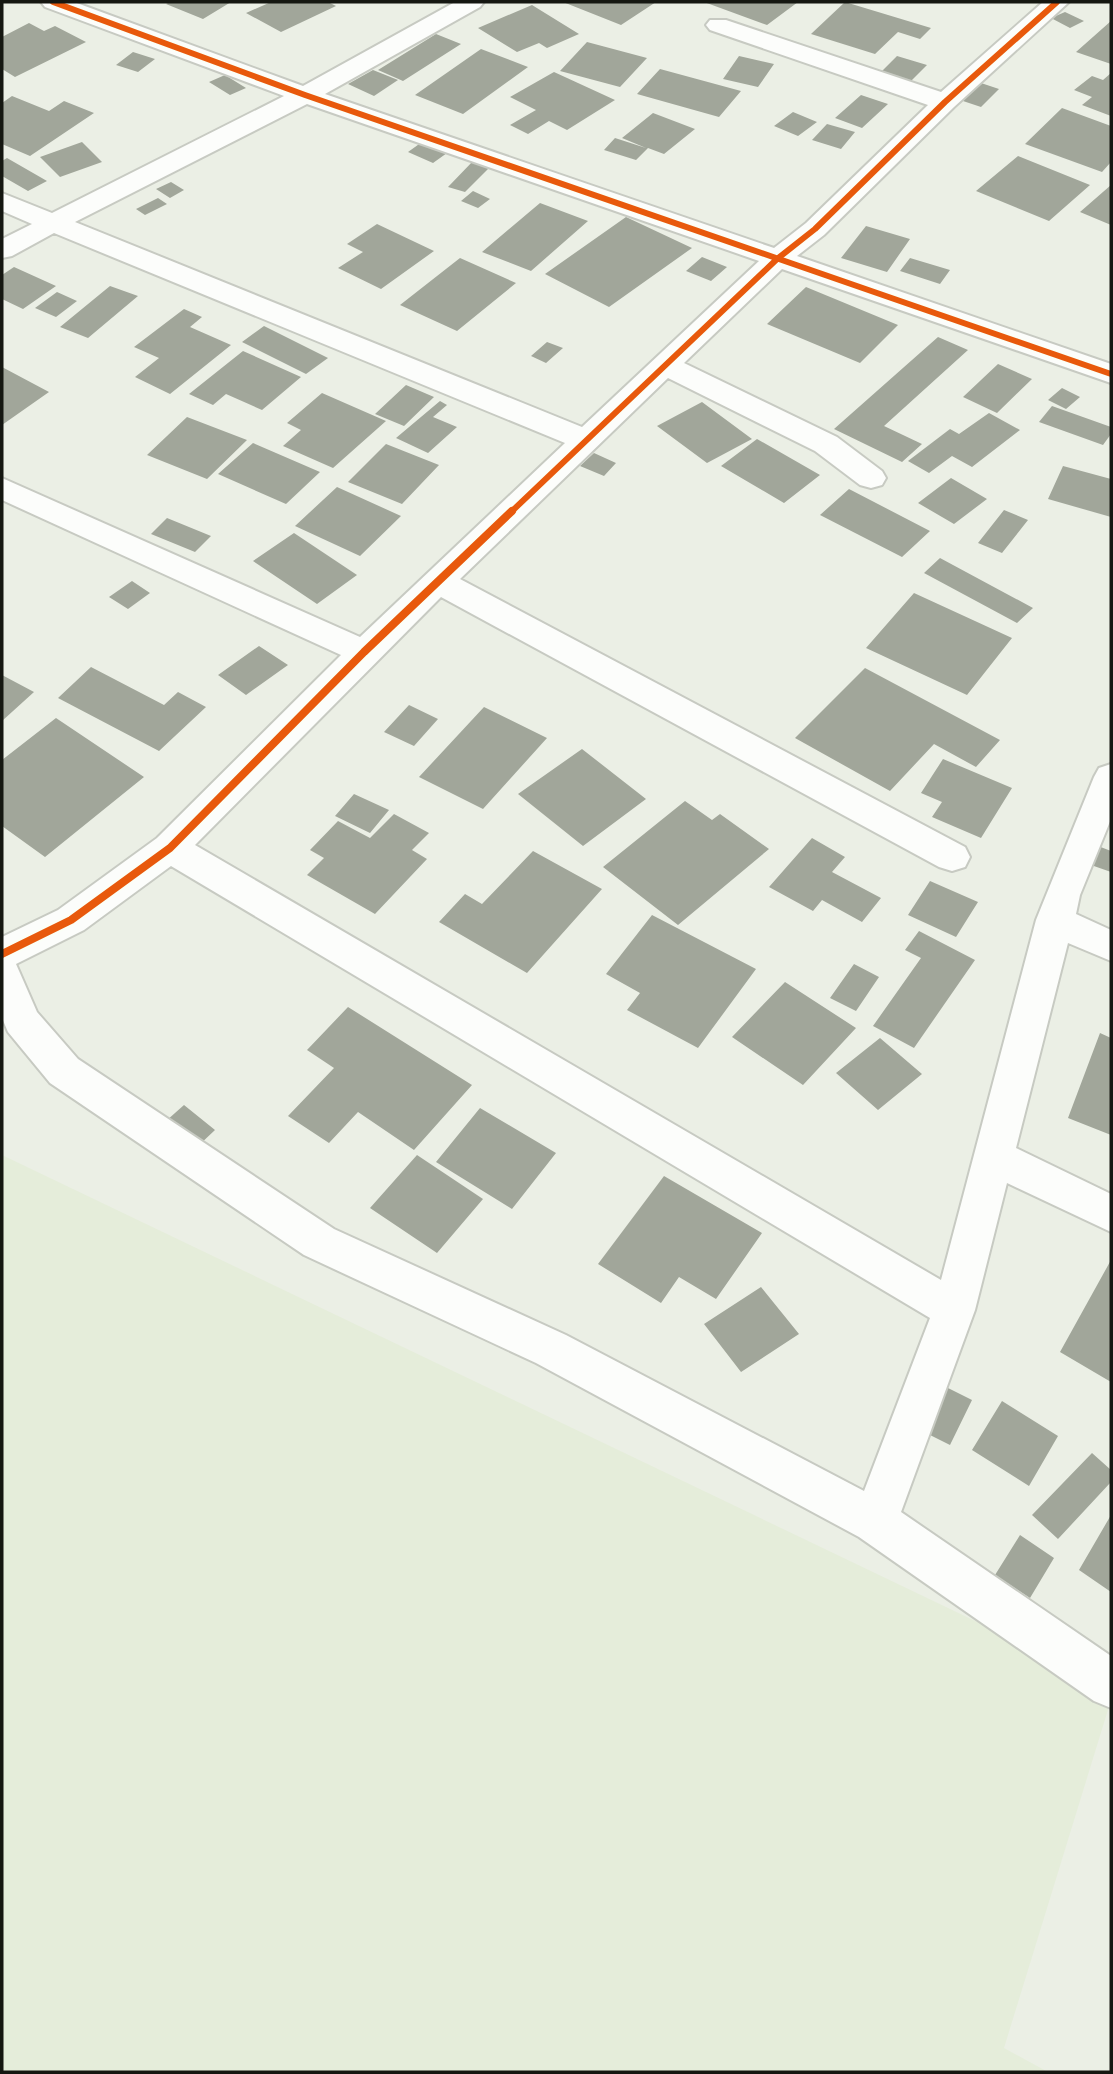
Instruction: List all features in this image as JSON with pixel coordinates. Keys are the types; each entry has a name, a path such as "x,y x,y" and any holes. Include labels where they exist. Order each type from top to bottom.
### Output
{"street":[{"path":"54,2 305,95 1111,374"},
{"path":"2,250 305,95 472,2"},
{"path":"2,954 71,920 170,848 364,652 1052,3"},
{"path":"718,25 945,102"},
{"path":"2,201 586,440"},
{"path":"666,365 826,444 871,478"},
{"path":"2,488 364,652"},
{"path":"439,582 952,857"},
{"path":"876,1521 954,1310 1054,920 1111,777"},
{"path":"170,848 954,1310"},
{"path":"1054,920 1111,946"},
{"path":"2,973 22,1021 64,1072 319,1242 551,1349 876,1521 1111,1684"},
{"path":"994,1157 1111,1214"}],"shaded area":[{"path":"2,1155 1111,1686 1111,1700 1004,2048 1048,2072 2,2072"}],"building":[{"path":"231,2 203,19 166,4"},
{"path":"271,2 328,2 336,6 281,32 246,13"},
{"path":"563,2 656,2 621,25"},
{"path":"704,2 798,2 767,25"},
{"path":"845,2 931,28 920,39 898,32 875,54 811,34"},
{"path":"532,5 579,34 547,48 539,43 517,52 478,28"},
{"path":"1065,12 1084,21 1070,28 1051,18"},
{"path":"1111,21 1111,64 1076,52"},
{"path":"29,23 44,31 55,26 86,42 15,77 2,69 2,37"},
{"path":"436,34 461,44 403,81 378,70"},
{"path":"587,42 647,58 620,87 560,71"},
{"path":"481,49 528,67 463,114 415,95"},
{"path":"133,52 155,59 138,72 116,65"},
{"path":"739,56 774,64 758,87 723,79"},
{"path":"897,56 927,65 911,81 882,71"},
{"path":"660,69 741,91 719,117 637,94"},
{"path":"373,70 398,80 374,96 348,84"},
{"path":"554,72 615,100 567,130 549,121 528,134 510,125 536,110 510,97"},
{"path":"1111,73 1111,116 1082,105 1092,97 1074,90 1092,76 1103,80"},
{"path":"225,75 246,88 230,95 209,82"},
{"path":"981,83 999,89 981,107 963,101"},
{"path":"861,95 888,104 862,128 835,118"},
{"path":"12,96 49,111 64,101 94,113 30,156 2,144 2,103"},
{"path":"1062,108 1111,126 1111,162 1102,172 1025,144"},
{"path":"793,112 817,122 798,136 774,126"},
{"path":"653,113 695,129 664,154 648,148 636,160 604,150 615,138 646,148 622,138"},
{"path":"827,124 855,132 841,149 812,140"},
{"path":"82,142 102,162 60,177 40,157"},
{"path":"422,142 447,153 433,163 408,152"},
{"path":"1018,156 1090,185 1049,221 976,191"},
{"path":"7,158 47,181 28,191 2,176 2,161"},
{"path":"474,160 491,166 465,192 448,187"},
{"path":"171,182 184,190 170,198 156,189"},
{"path":"1111,185 1111,225 1080,212"},
{"path":"473,191 490,199 478,208 461,201"},
{"path":"158,198 167,204 145,215 136,209"},
{"path":"540,203 588,221 531,271 482,252"},
{"path":"626,217 692,248 609,307 545,274"},
{"path":"377,224 434,251 381,289 338,268 363,252 347,244"},
{"path":"866,226 910,239 887,272 841,258"},
{"path":"702,257 727,267 711,281 686,271"},
{"path":"460,258 516,283 457,331 400,305"},
{"path":"910,258 950,270 940,284 900,271"},
{"path":"14,267 56,286 23,309 2,299 2,275"},
{"path":"110,286 138,296 88,338 60,327"},
{"path":"806,287 898,325 860,363 767,324"},
{"path":"57,292 77,301 56,317 35,308"},
{"path":"184,309 202,317 190,327 231,345 170,394 135,377 159,358 134,347"},
{"path":"264,326 328,358 306,374 242,342"},
{"path":"938,337 968,350 884,426 922,444 902,462 834,429"},
{"path":"547,342 563,348 546,363 531,356"},
{"path":"243,351 301,377 262,410 226,394 213,405 189,394"},
{"path":"998,364 1032,379 997,413 963,397"},
{"path":"2,367 49,392 2,425"},
{"path":"406,385 434,397 404,426 375,414"},
{"path":"1062,388 1080,397 1066,409 1048,400"},
{"path":"322,393 386,421 333,468 283,446 301,430 287,423"},
{"path":"440,401 447,405 433,417 457,427 428,453 396,438"},
{"path":"702,402 752,439 707,463 657,426"},
{"path":"1052,406 1111,427 1111,434 1103,445 1039,422"},
{"path":"989,413 1020,430 972,467 952,456 929,473 908,461 950,429 959,434"},
{"path":"187,417 247,440 207,479 147,455"},
{"path":"757,439 820,475 784,503 721,466"},
{"path":"253,443 320,472 286,504 218,474"},
{"path":"386,444 439,465 402,504 348,482"},
{"path":"594,453 616,463 604,476 580,466"},
{"path":"1063,466 1111,479 1111,517 1048,499"},
{"path":"951,478 987,499 954,524 918,503"},
{"path":"337,487 401,516 360,556 295,526"},
{"path":"849,489 930,531 902,557 820,515"},
{"path":"1004,510 1028,520 1002,553 978,543"},
{"path":"167,518 211,536 195,552 151,534"},
{"path":"294,533 357,575 317,604 253,561"},
{"path":"940,558 1033,608 1017,623 924,573"},
{"path":"132,581 150,593 128,609 109,597"},
{"path":"914,593 1012,638 967,695 866,648"},
{"path":"259,646 288,665 246,695 218,675"},
{"path":"91,667 164,705 178,692 206,707 159,751 58,698"},
{"path":"865,668 1000,740 976,767 934,744 890,791 795,738"},
{"path":"2,675 34,692 2,721"},
{"path":"409,705 438,719 414,746 384,732"},
{"path":"484,707 547,738 483,809 419,777"},
{"path":"56,718 144,777 45,857 2,826 2,760"},
{"path":"582,749 646,799 583,846 518,794"},
{"path":"943,759 1012,788 981,838 932,817 942,802 921,793"},
{"path":"354,794 389,810 370,833 335,816"},
{"path":"685,801 712,820 720,814 769,849 678,925 603,867"},
{"path":"394,814 429,833 412,850 427,859 375,914 307,875 324,858 310,850 338,821 370,838"},
{"path":"812,838 845,857 832,872 881,898 862,922 822,900 813,911 769,887"},
{"path":"1098,846 1111,851 1111,872 1091,865"},
{"path":"533,851 602,889 527,973 439,922 465,894 482,904"},
{"path":"930,881 978,902 956,937 908,915"},
{"path":"652,915 756,969 698,1048 627,1010 640,993 606,974"},
{"path":"919,931 975,960 914,1048 873,1026 921,958 905,950"},
{"path":"854,964 879,977 856,1011 830,998"},
{"path":"785,982 856,1028 803,1085 732,1037"},
{"path":"348,1007 472,1085 414,1150 358,1112 329,1143 288,1116 334,1068 307,1050"},
{"path":"1100,1033 1111,1038 1111,1135 1068,1118"},
{"path":"880,1038 922,1074 878,1110 836,1073"},
{"path":"184,1105 215,1130 197,1147 166,1121"},
{"path":"480,1108 556,1153 512,1209 436,1162"},
{"path":"417,1155 483,1199 437,1253 370,1208"},
{"path":"664,1176 762,1233 716,1299 679,1277 661,1303 598,1264"},
{"path":"1111,1260 1111,1382 1060,1352"},
{"path":"761,1287 799,1334 741,1372 704,1324"},
{"path":"934,1381 972,1400 950,1445 912,1426"},
{"path":"1002,1401 1058,1436 1029,1486 972,1450"},
{"path":"1092,1453 1111,1470 1111,1482 1058,1539 1032,1515"},
{"path":"1111,1515 1111,1592 1079,1570"},
{"path":"1020,1535 1054,1558 1030,1598 995,1575"}],"cycle path":[{"path":"53,2 305,95 1111,374"},
{"path":"2,954 71,920 170,848 364,652 586,440 777,259 815,229 945,102 1057,2"}]}
